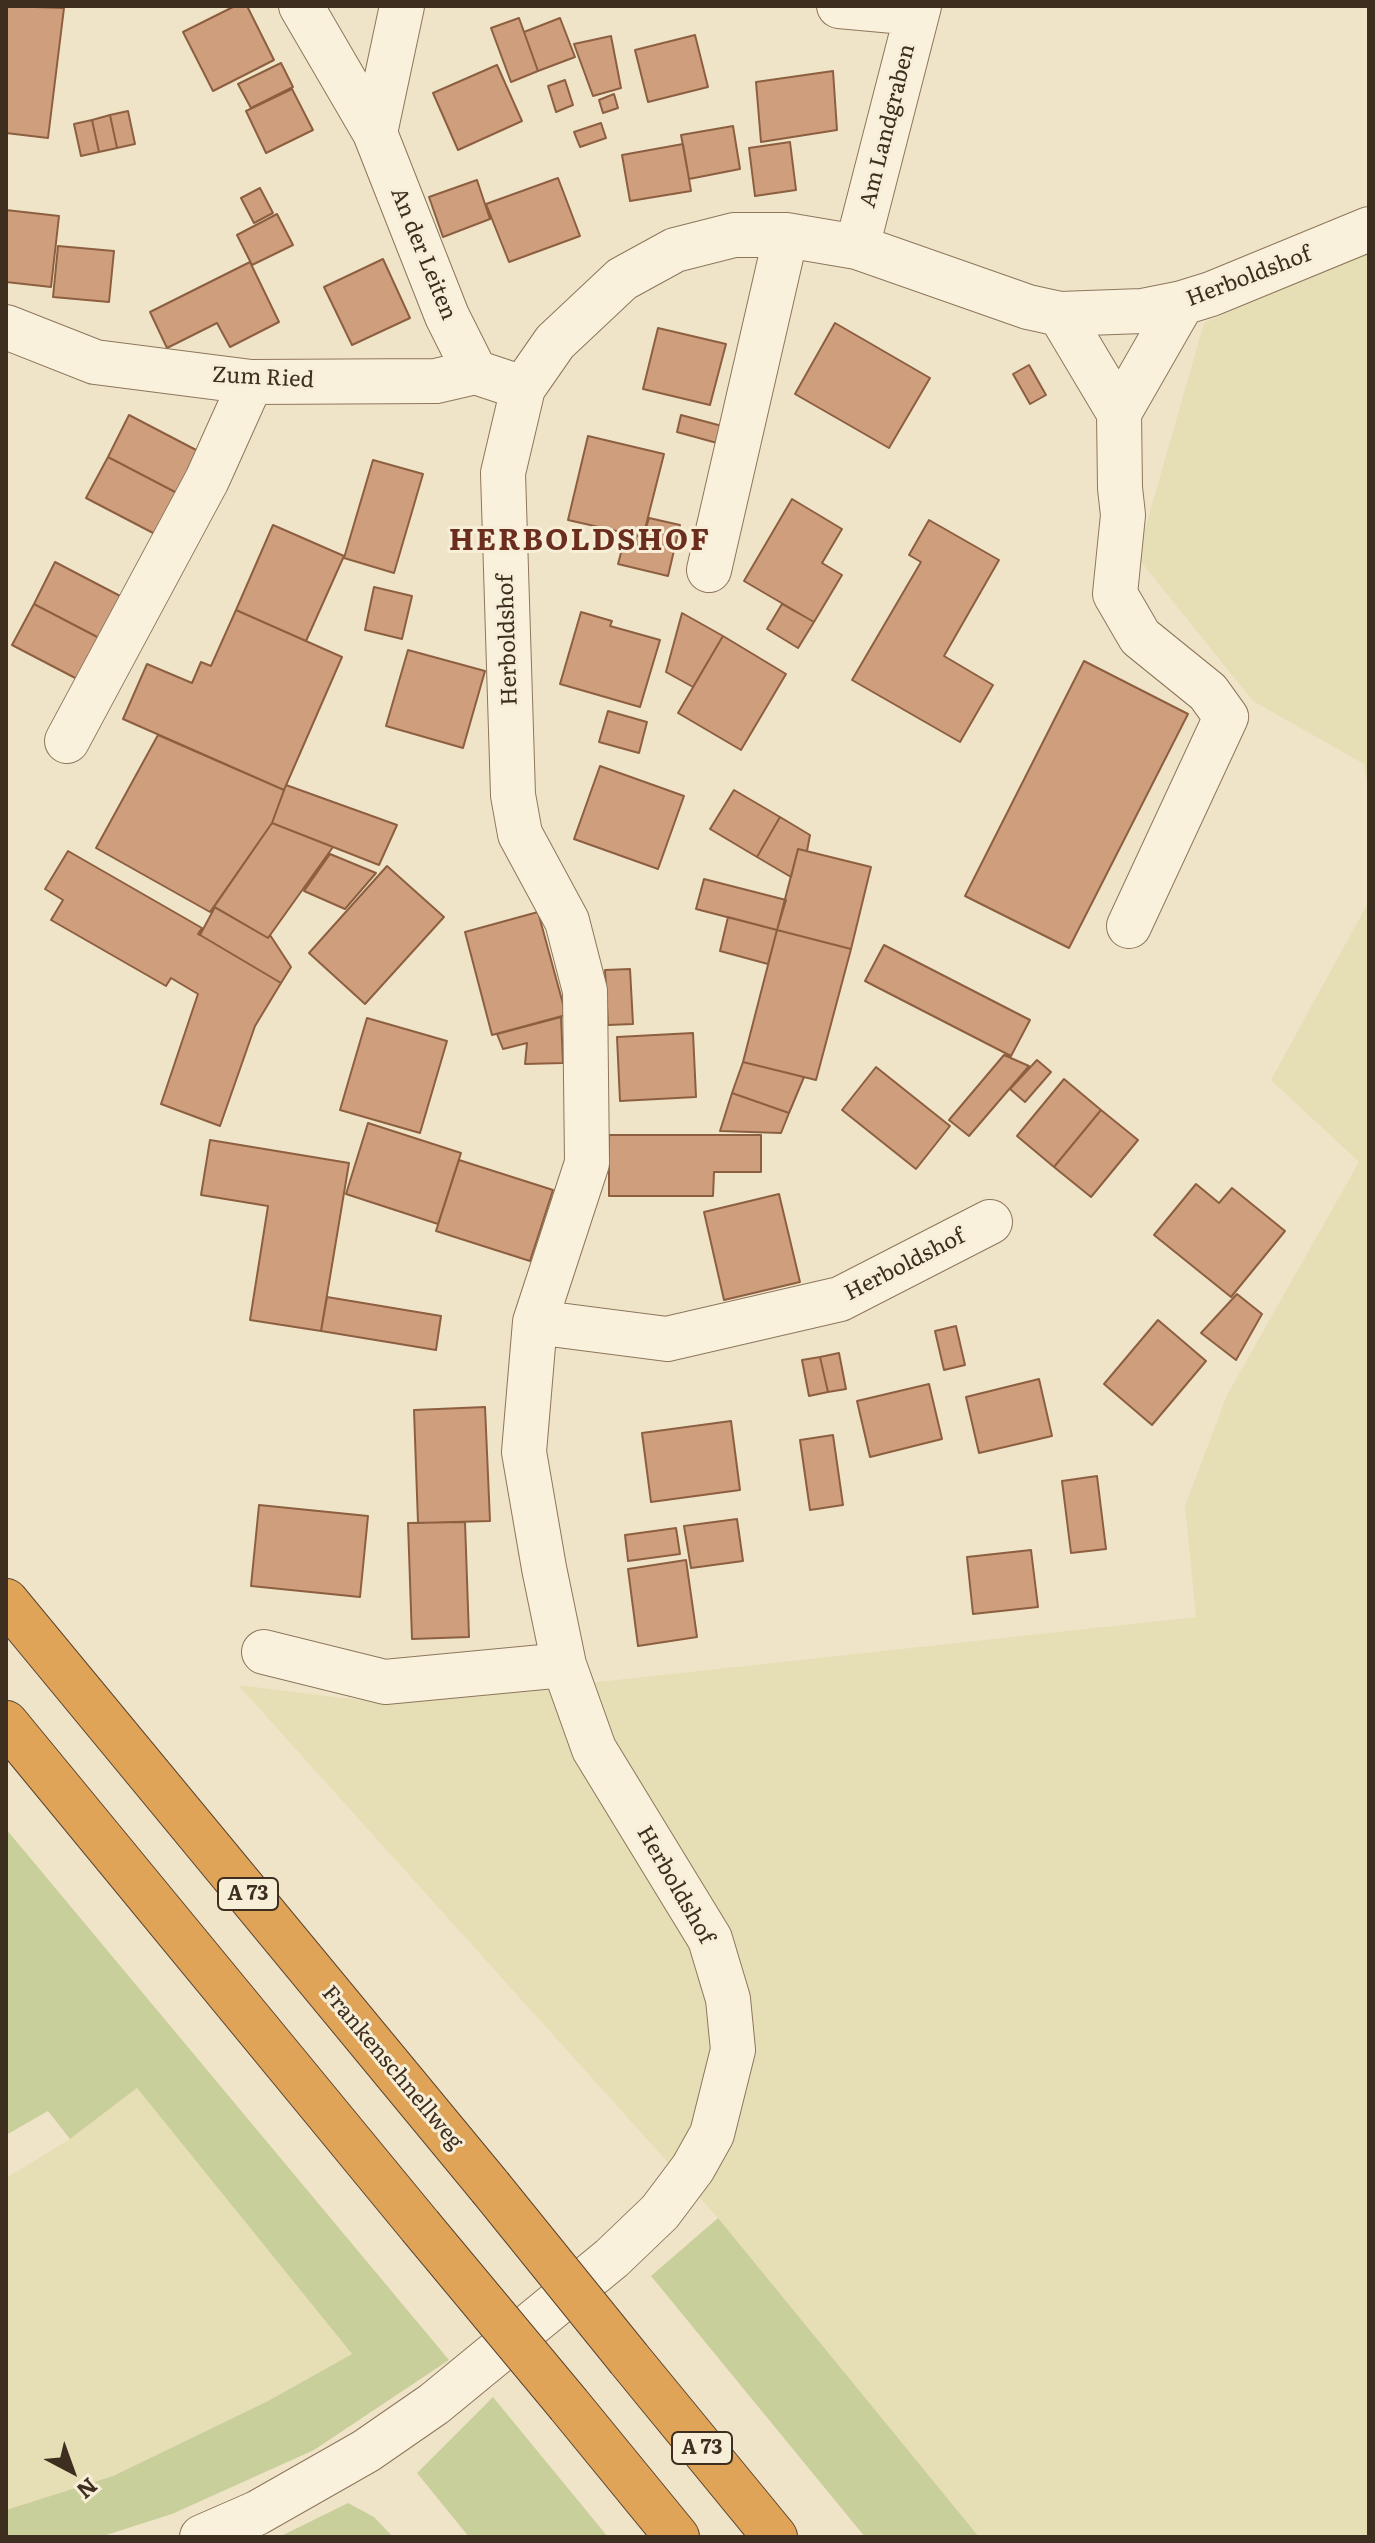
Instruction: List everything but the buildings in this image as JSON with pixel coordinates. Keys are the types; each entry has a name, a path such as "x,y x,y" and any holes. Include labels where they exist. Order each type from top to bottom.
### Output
{"highway":[{"name":"Frankenschnellweg","path":"6,1601 775,2537"},
{"path":"6,1723 677,2537"}],"street":[{"name":"An der Leiten","path":"301,6 375,133 447,316 475,372"},
{"path":"375,133 402,6"},
{"path":"839,6 918,10"},
{"name":"Am Landgraben","path":"857,247 918,10"},
{"name":"Herboldshof","path":"202,2537 257,2513 366,2451 434,2404 612,2258 660,2212 693,2168 712,2134 733,2050 728,1999 710,1939 594,1749 564,1665 524,1452 535,1322 587,1163 587,1150 585,991 567,921 520,834 513,795 503,473 523,388 555,342 622,279 675,250 734,235 786,235 857,247 1028,307 1060,314 1142,311 1182,303 1369,229"},
{"path":"709,570 786,235"},
{"path":"1119,413 1182,303"},
{"path":"1060,314 1119,413 1123,515 1115,594 1140,637 1208,692 1226,717 1129,926"},
{"name":"Zum Ried","path":"6,327 95,362 251,382 436,381 475,372"},
{"path":"475,372 523,388"},
{"path":"67,741 207,480 251,382"},
{"name":"Herboldshof","path":"535,1322 667,1339 840,1299 990,1222"},
{"path":"264,1652 385,1682 564,1665"}],"shaded area":[{"path":"1369,250 1369,794 1364,764 1253,701 1137,557 1204,323"},
{"path":"1369,901 1369,2537 979,2537 718,2218 238,1685 376,1702 598,1682 1196,1617 1185,1506 1227,1395 1359,1162 1271,1080"},
{"path":"137,2088 352,2354 268,2401 113,2476 6,2510 6,2178 70,2139"}],"green space":[{"path":"6,1829 449,2360 314,2450 172,2514 100,2537 6,2537 6,2510 113,2476 268,2401 352,2354 137,2088 70,2139 48,2111 6,2135"},
{"path":"718,2218 979,2537 865,2537 651,2276"},
{"path":"493,2397 608,2537 469,2537 417,2473"},
{"path":"348,2503 374,2517 393,2537 279,2537"}],"district":[{"name":"HERBOLDSHOF","path":"580,541"}]}
